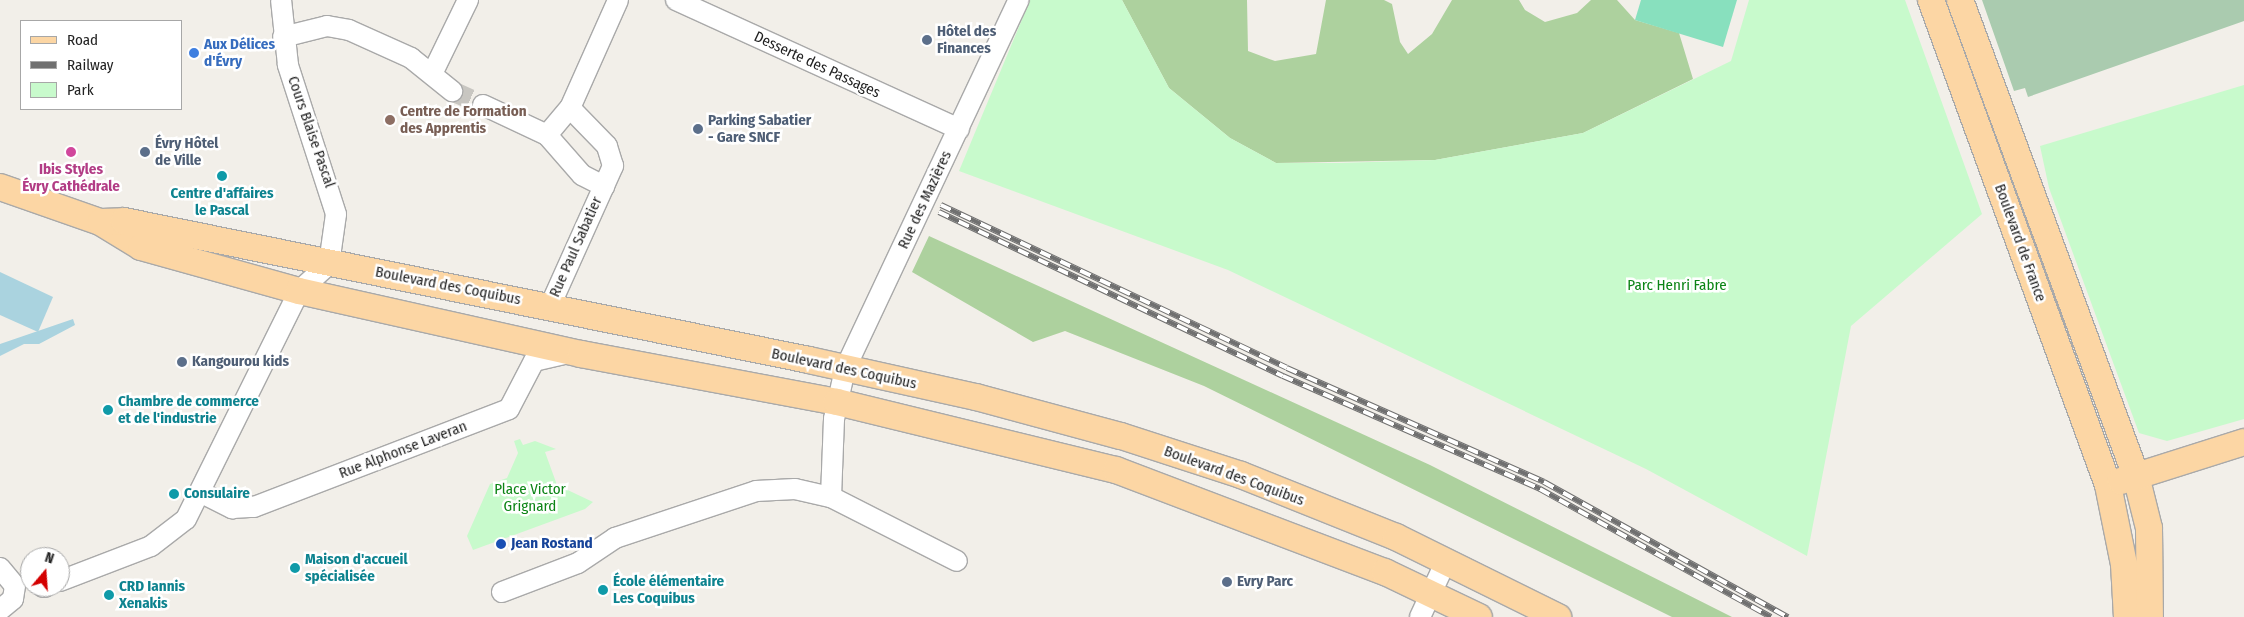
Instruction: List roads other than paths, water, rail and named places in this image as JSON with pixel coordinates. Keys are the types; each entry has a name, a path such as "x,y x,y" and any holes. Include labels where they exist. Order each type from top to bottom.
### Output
{"main road":[{"name":"Boulevard de France","path":"1931,0 2108,485 2124,564 2127,617"},
{"name":"Boulevard de France","path":"1960,0 2136,476 2150,536 2150,617"},
{"name":"Boulevard des Coquibus","path":"0,187 100,222 141,248 299,291 581,354 838,402 1116,470 1256,520 1430,593 1479,617"},
{"name":"Boulevard des Coquibus","path":"100,222 124,221 329,264 550,306 846,369 1121,436 1241,475 1446,561 1558,617"},
{"path":"2108,485 2244,442"}],"street":[{"name":"Cours Blaise Pascal","path":"281,0 283,37 296,95 332,193 336,214 329,264"},
{"path":"433,72 468,0"},
{"path":"547,135 570,108 620,0"},
{"name":"Desserte des Passages","path":"676,0 959,129"},
{"name":"Rue des Mazières","path":"831,497 838,402 846,369 1019,0"},
{"path":"283,37 336,26 433,72 440,84 452,91"},
{"name":"Rue Paul Sabatier","path":"482,105 547,135 582,175 604,186 550,306"},
{"path":"570,108 613,156 604,186"},
{"path":"70,577 151,546 186,519 202,493 299,291 329,264"},
{"name":"Rue Alphonse Laveran","path":"202,493 232,508 254,507 509,409 534,361 545,355 581,354"},
{"path":"502,592 578,563 615,538 726,499 756,491 795,489 831,497 957,561"},
{"path":"1420,617 1446,561"},
{"path":"0,568 20,584"},
{"path":"0,610 13,599 20,589"}],"water":[{"path":"0,272 53,297 38,332 0,315"},
{"path":"73,319 75,325 39,344 24,344 0,356 0,344"}],"tunnel":[{"path":"452,91 483,105"}],"railway":[{"path":"941,205 1287,368 1544,482 1788,617"},
{"path":"939,212 1283,376 1540,489 1771,617"}],"place":[{"name":"Hôtel des Finances","path":"927,40"},
{"name":"Aux Délices d'Évry","path":"194,53"},
{"name":"Centre de Formation des Apprentis","path":"390,120"},
{"name":"Parking Sabatier - Gare SNCF","path":"698,129"},
{"name":"Ibis Styles Évry Cathédrale","path":"71,152"},
{"name":"Évry Hôtel de Ville","path":"145,152"},
{"name":"Centre d'affaires le Pascal","path":"222,176"},
{"name":"Kangourou kids","path":"182,362"},
{"name":"Chambre de commerce et de l'industrie","path":"108,410"},
{"name":"Consulaire","path":"174,494"},
{"name":"Jean Rostand","path":"501,544"},
{"name":"Maison d'accueil spécialisée","path":"295,568"},
{"name":"Evry Parc","path":"1227,582"},
{"name":"École élémentaire Les Coquibus","path":"603,590"},
{"name":"CRD Iannis Xenakis","path":"109,595"}],"park label":[{"name":"Parc Henri Fabre","path":"1677,286"},
{"name":"Place Victor Grignard","path":"530,498"}]}
